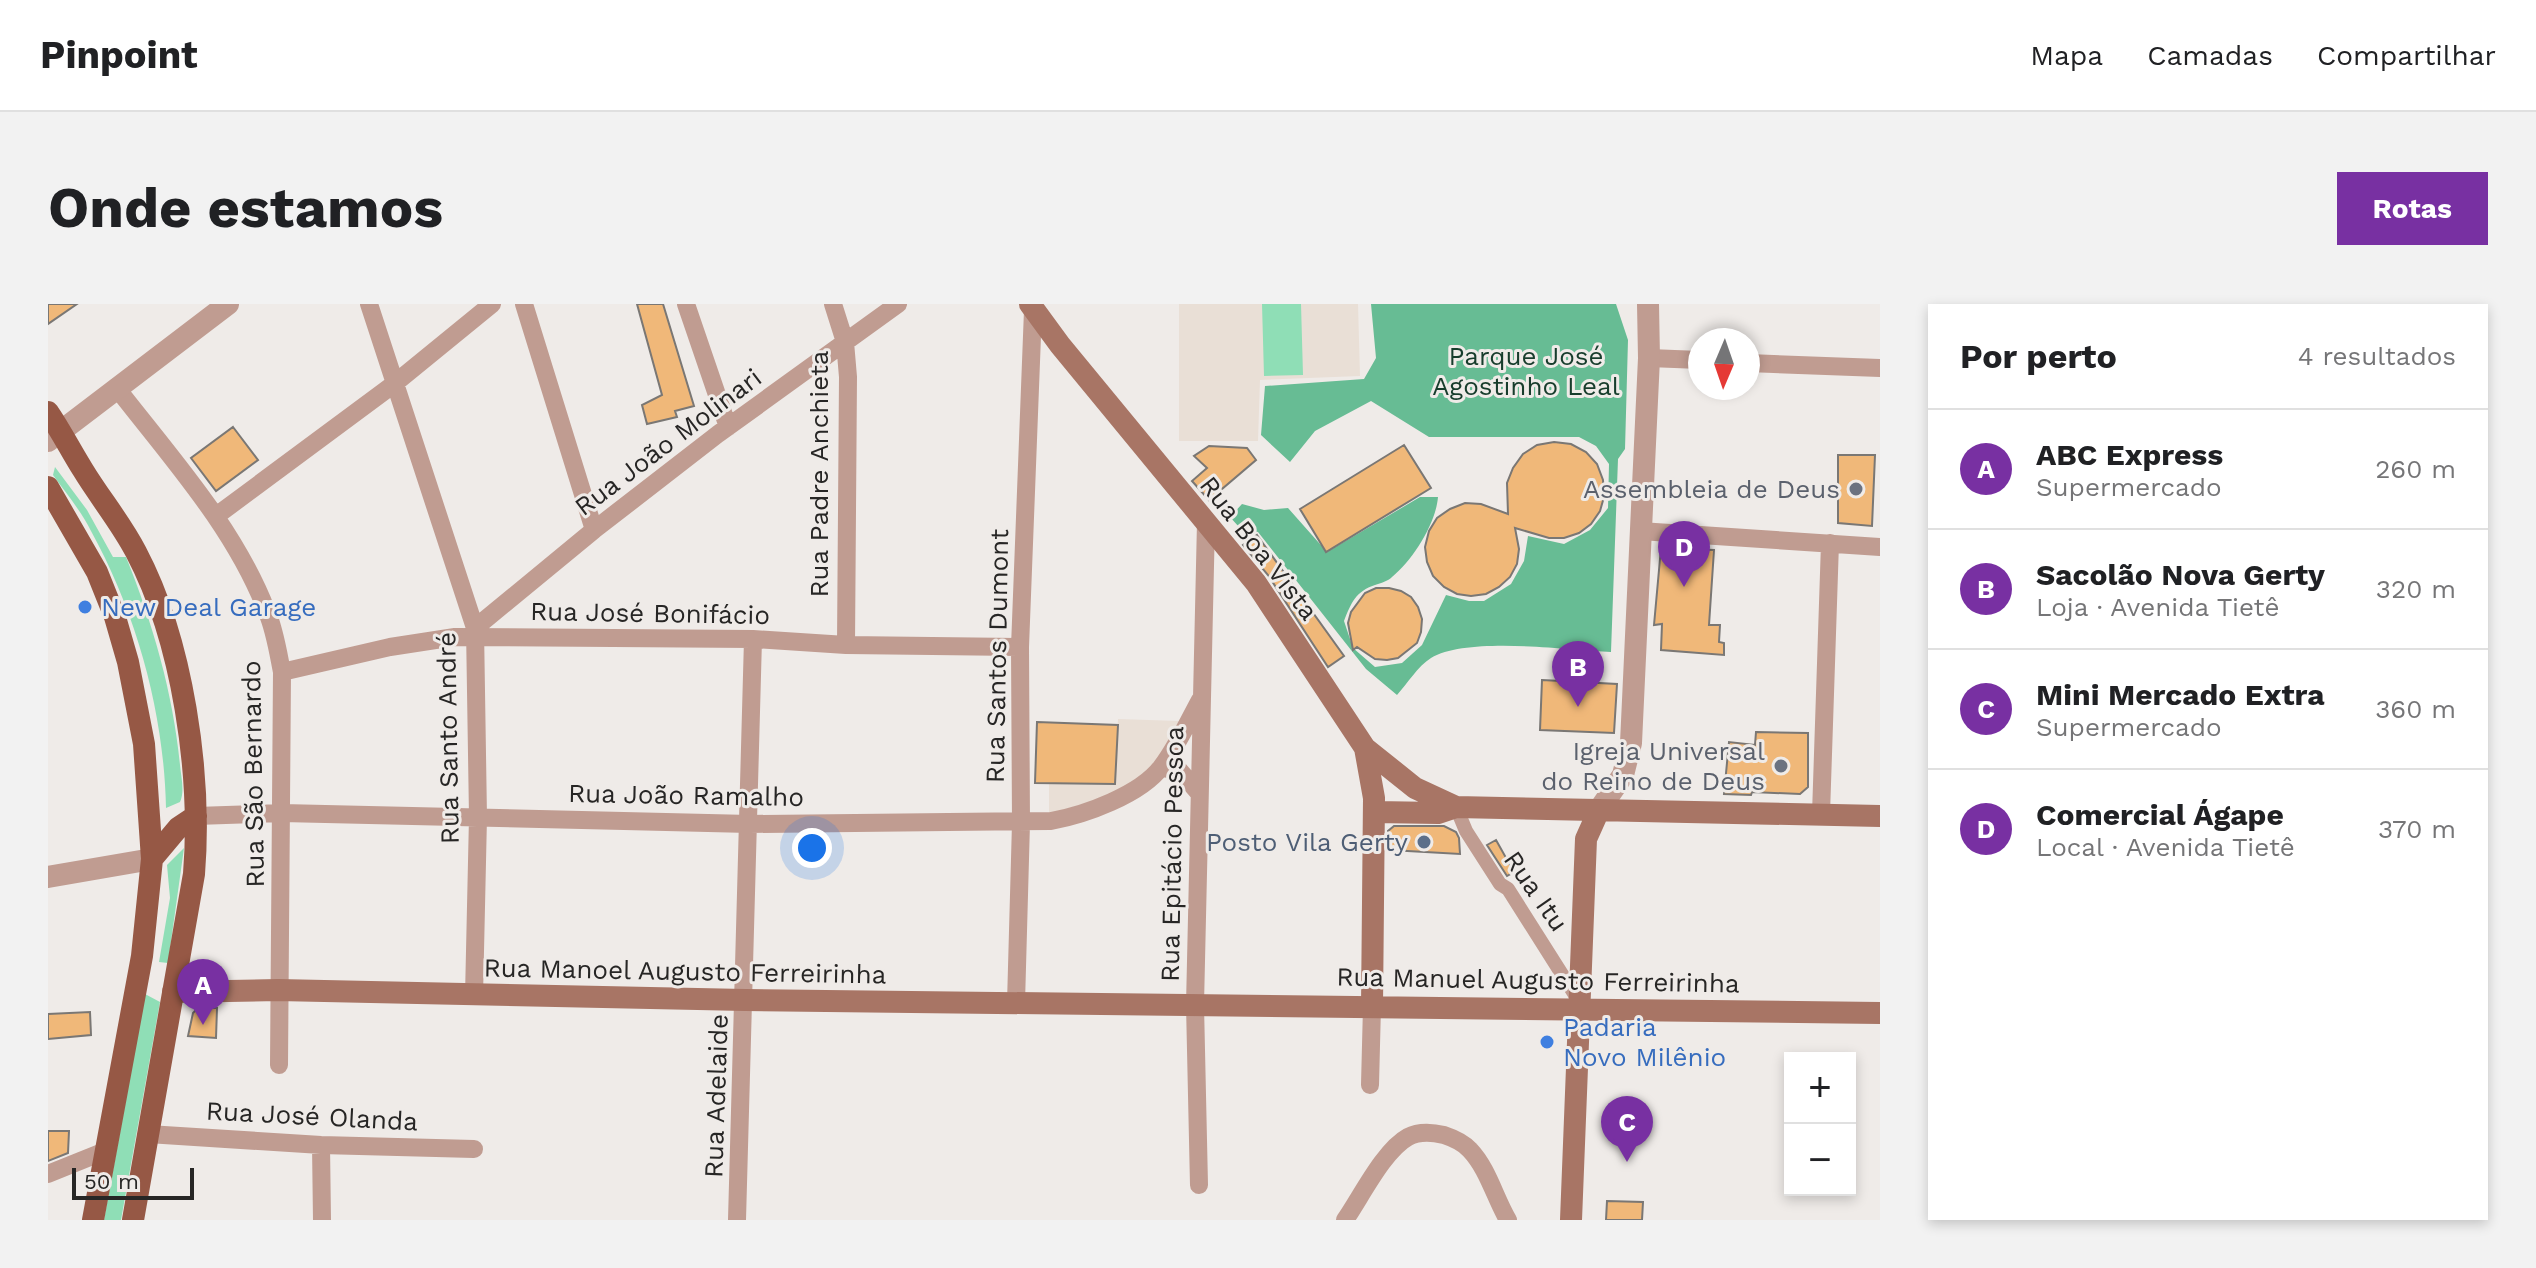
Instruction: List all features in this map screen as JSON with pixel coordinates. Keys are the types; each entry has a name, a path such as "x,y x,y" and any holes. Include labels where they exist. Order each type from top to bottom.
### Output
{"main road":[{"name":"Rua Boa Vista","path":"1032,307 1256,583 1365,748 1415,788 1456,807"},
{"path":"48,412 55,437 135,551 153,588 185,705 196,816 191,897 133,1220"},
{"path":"48,487 97,572 119,632 144,744 152,859 142,956 93,1220"},
{"path":"1365,748 1373,780 1375,812 1372,1006"},
{"path":"1375,812 1438,813 1456,807 1880,816"},
{"path":"1571,1220 1586,839 1599,810"},
{"path":"152,859 178,828 196,816"},
{"path":"142,956 150,980 158,989 173,992"},
{"name":"Rua Manoel Augusto Ferreirinha","path":"173,992 278,990 474,996 1195,1005"},
{"name":"Rua Manuel Augusto Ferreirinha","path":"1195,1005 1578,1005 1880,1013"}],"street":[{"path":"55,437 116,387 228,304"},
{"name":"Rua Santo André","path":"369,304 476,633 478,817 474,996"},
{"path":"216,516 394,384 492,304"},
{"path":"524,304 594,530"},
{"path":"686,304 728,427"},
{"name":"Rua Padre Anchieta","path":"833,304 845,342 848,392 846,645"},
{"name":"Rua João Molinari","path":"476,633 594,530 728,427 898,304"},
{"path":"1599,810 1623,775 1631,743 1649,358 1648,304"},
{"name":"Rua Santos Dumont","path":"1016,1003 1021,823 1020,647 1032,307"},
{"path":"1649,358 1688,360"},
{"path":"1760,363 1880,368"},
{"name":"Rua São Bernardo","path":"116,387 216,516 268,613 282,672 279,1065"},
{"name":"Rua Epitácio Pessoa","path":"1199,1185 1195,1005 1206,522"},
{"path":"1640,531 1880,547"},
{"path":"1821,814 1830,543"},
{"name":"Rua José Bonifácio","path":"282,672 390,647 476,633 753,639 846,645 1020,647"},
{"name":"Rua Adelaide","path":"737,1220 753,639"},
{"name":"Rua João Ramalho","path":"196,816 282,813 750,824 1021,823 1077,816 1125,794 1161,768 1200,700"},
{"path":"1161,768 1179,770 1199,793"},
{"name":"Rua Itu","path":"1456,807 1466,831 1500,884 1508,889 1578,1005"},
{"path":"48,877 152,859"},
{"path":"1370,1085 1372,1006"},
{"path":"1345,1220 1395,1148 1407,1137 1421,1132 1456,1138 1470,1149 1508,1220"},
{"name":"Rua José Olanda","path":"148,1134 321,1145 474,1149"},
{"path":"321,1145 322,1220"},
{"path":"48,1174 105,1151"}],"shaded area":[{"path":"1179,304 1358,304 1360,376 1260,380 1258,441 1179,441"},
{"path":"1118,719 1179,721 1159,760 1127,791 1049,814 1049,783 1115,784"}],"green space":[{"path":"1262,304 1301,304 1303,375 1264,376"},
{"name":"Parque José Agostinho Leal","path":"1371,304 1616,304 1628,340 1625,449 1618,459 1611,652 1518,646 1448,651 1426,661 1397,695 1366,669 1258,532 1239,527 1230,517 1242,504 1264,510 1288,508 1327,552 1420,497 1438,497 1428,529 1408,561 1390,578 1359,594 1344,621 1353,648 1375,667 1402,663 1422,645 1446,595 1484,601 1511,584 1524,561 1528,536 1564,544 1590,530 1608,508 1609,464 1596,446 1579,437 1429,437 1371,401 1315,431 1290,462 1261,435 1265,386 1364,379 1376,358"},
{"path":"55,467 87,510 113,557 126,557 145,608 167,685 182,779 180,802 166,808 154,700 134,630 122,596 91,531 53,475"},
{"path":"184,848 168,963 159,962 170,898 167,865"},
{"path":"145,994 160,1002 121,1220 104,1220"}],"building":[{"path":"48,304 77,304 48,324"},
{"path":"637,304 663,304 694,406 675,411 677,417 647,424 642,405 662,395"},
{"path":"233,427 258,460 216,491 191,458"},
{"path":"1554,442 1571,444 1586,452 1597,464 1603,480 1604,497 1600,511 1591,524 1579,533 1564,538 1549,538 1515,528 1519,549 1517,564 1510,577 1499,587 1486,594 1471,596 1457,594 1444,587 1433,576 1425,547 1429,531 1437,518 1465,503 1481,504 1508,514 1507,483 1513,468 1523,454 1537,445"},
{"path":"1404,445 1431,488 1326,552 1300,509"},
{"path":"1209,446 1247,448 1256,460 1209,500 1192,481 1207,468 1194,456"},
{"name":"Assembleia de Deus","path":"1838,455 1875,455 1872,526 1838,523"},
{"path":"1257,535 1344,656 1328,667 1268,575 1243,545"},
{"path":"1661,548 1714,550 1709,625 1720,625 1719,642 1724,643 1724,655 1661,650 1662,624 1654,625"},
{"path":"1376,588 1401,591 1411,597 1422,619 1417,643 1398,658 1375,659 1357,647 1353,650 1348,623 1351,612 1365,593"},
{"path":"1542,680 1617,684 1614,733 1540,730"},
{"path":"1037,722 1118,725 1115,784 1035,783"},
{"name":"Igreja Universal do Reino de Deus","path":"1756,732 1808,733 1808,787 1800,794 1724,794 1729,742 1755,745"},
{"name":"Posto Vila Gerty","path":"1394,826 1444,826 1456,832 1460,854 1390,850 1388,831"},
{"path":"1496,840 1514,872 1507,876 1487,845"},
{"path":"198,1008 217,1008 216,1038 188,1036 193,1013"},
{"path":"90,1012 91,1035 48,1039 48,1014"},
{"path":"48,1131 69,1131 68,1153 48,1161"},
{"path":"1607,1201 1643,1202 1642,1220 1606,1220"}],"place":[{"name":"Assembleia de Deus","path":"1856,489"},
{"name":"Comercial Ágape","path":"1684,587"},
{"name":"New Deal Garage","path":"85,607"},
{"name":"Sacolão Nova Gerty","path":"1578,707"},
{"name":"Igreja Universal do Reino de Deus","path":"1781,766"},
{"name":"Posto Vila Gerty","path":"1424,842"},
{"name":"ABC Express","path":"203,1025"},
{"name":"Padaria Novo Milênio","path":"1547,1042"},
{"name":"Mini Mercado Extra","path":"1627,1162"}]}
